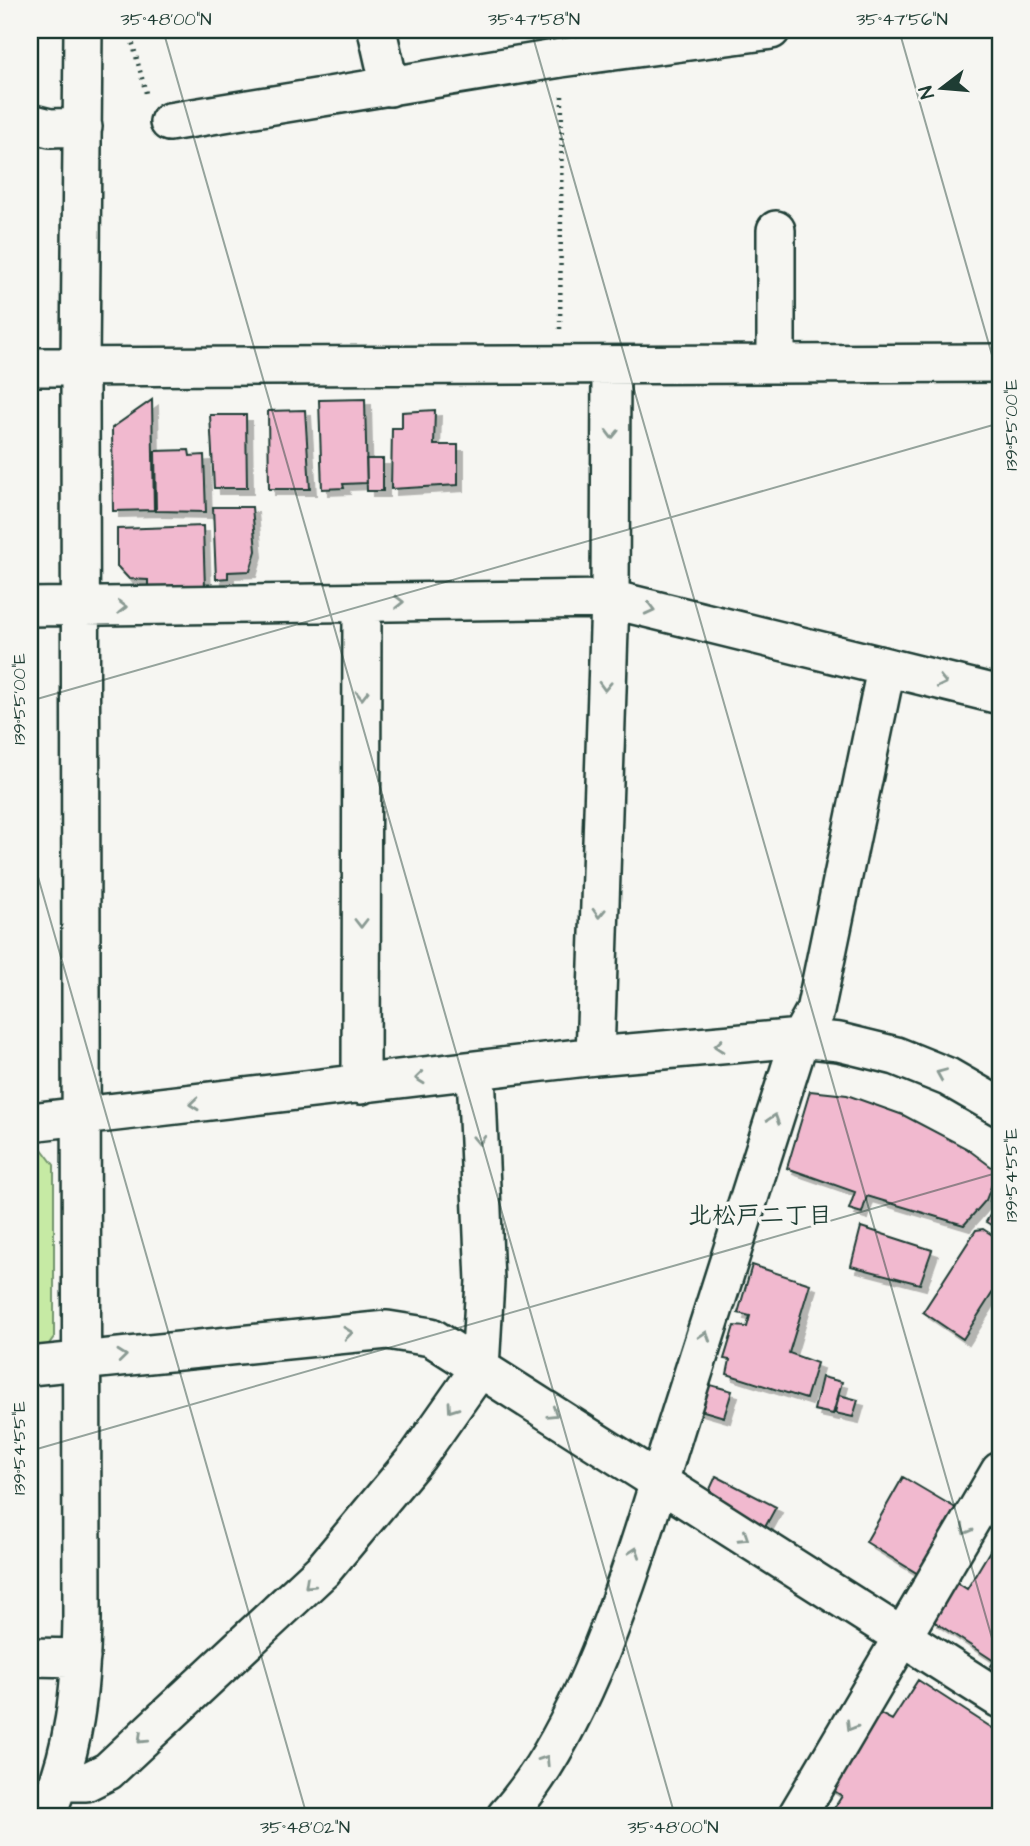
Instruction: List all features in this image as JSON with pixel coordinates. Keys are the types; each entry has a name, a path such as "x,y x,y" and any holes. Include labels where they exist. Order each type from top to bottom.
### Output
{"street":[{"path":"45,1816 61,1782 72,1744 81,1658 83,1117 80,367 83,30"},
{"path":"377,30 390,88"},
{"path":"158,109 390,88 558,44 771,30"},
{"path":"30,123 50,128 83,127"},
{"path":"776,230 776,364"},
{"path":"30,367 1000,363"},
{"path":"595,1056 610,599 611,366"},
{"path":"30,607 610,599 1000,695"},
{"path":"361,1085 362,603"},
{"path":"506,1816 552,1749 594,1669 659,1482 800,1038 815,1011 886,669"},
{"path":"30,1122 595,1056 800,1038 839,1042 896,1056 948,1077 1000,1107"},
{"path":"61,1782 86,1783 108,1771 323,1570 418,1456 480,1368 485,1281 476,1072"},
{"path":"30,1366 387,1330 430,1337 1000,1699"},
{"path":"797,1816 1000,1471"},
{"path":"30,1657 81,1658"}],"path":[{"path":"129,30 158,109"},
{"path":"561,312 563,125"}],"green space":[{"path":"30,1140 35,1140 54,1165 54,1337 43,1352 30,1353"}],"building":[{"path":"365,399 367,483 343,484 344,488 322,489 319,400"},
{"path":"152,400 154,510 113,511 112,428"},
{"path":"305,410 310,489 269,489 268,411"},
{"path":"435,410 434,445 458,445 458,485 391,489 392,428 402,428 402,412"},
{"path":"210,415 246,415 247,488 214,488"},
{"path":"189,450 190,456 204,455 206,512 156,511 155,451"},
{"path":"366,459 383,459 383,491 367,491"},
{"path":"213,507 252,507 256,551 250,571 228,572 228,578 216,579"},
{"path":"203,526 205,588 148,587 148,580 129,579 117,566 117,529"},
{"path":"810,1091 847,1095 903,1115 966,1148 997,1171 986,1200 964,1225 867,1196 862,1213 849,1209 855,1192 787,1168"},
{"path":"1000,1188 1000,1230 986,1222 996,1205 990,1201"},
{"path":"861,1227 932,1250 920,1284 851,1266"},
{"path":"983,1229 1000,1240 1000,1281 963,1339 923,1312 976,1230"},
{"path":"752,1265 810,1284 789,1353 817,1363 806,1399 727,1374 730,1360 724,1359 734,1326 747,1327 750,1316 738,1313"},
{"path":"822,1377 842,1382 833,1414 814,1410"},
{"path":"703,1383 732,1391 724,1417 697,1409"},
{"path":"839,1395 858,1400 853,1417 835,1413"},
{"path":"716,1476 776,1507 764,1529 706,1498"},
{"path":"903,1477 959,1510 920,1575 866,1542"},
{"path":"1000,1534 1000,1686 985,1676 994,1661 932,1620 956,1582 967,1589"},
{"path":"918,1680 1000,1733 1000,1816 829,1816 842,1796 830,1788 879,1713 892,1720"}],"district":[{"name":"北松戸二丁目","path":"760,1216"}]}
